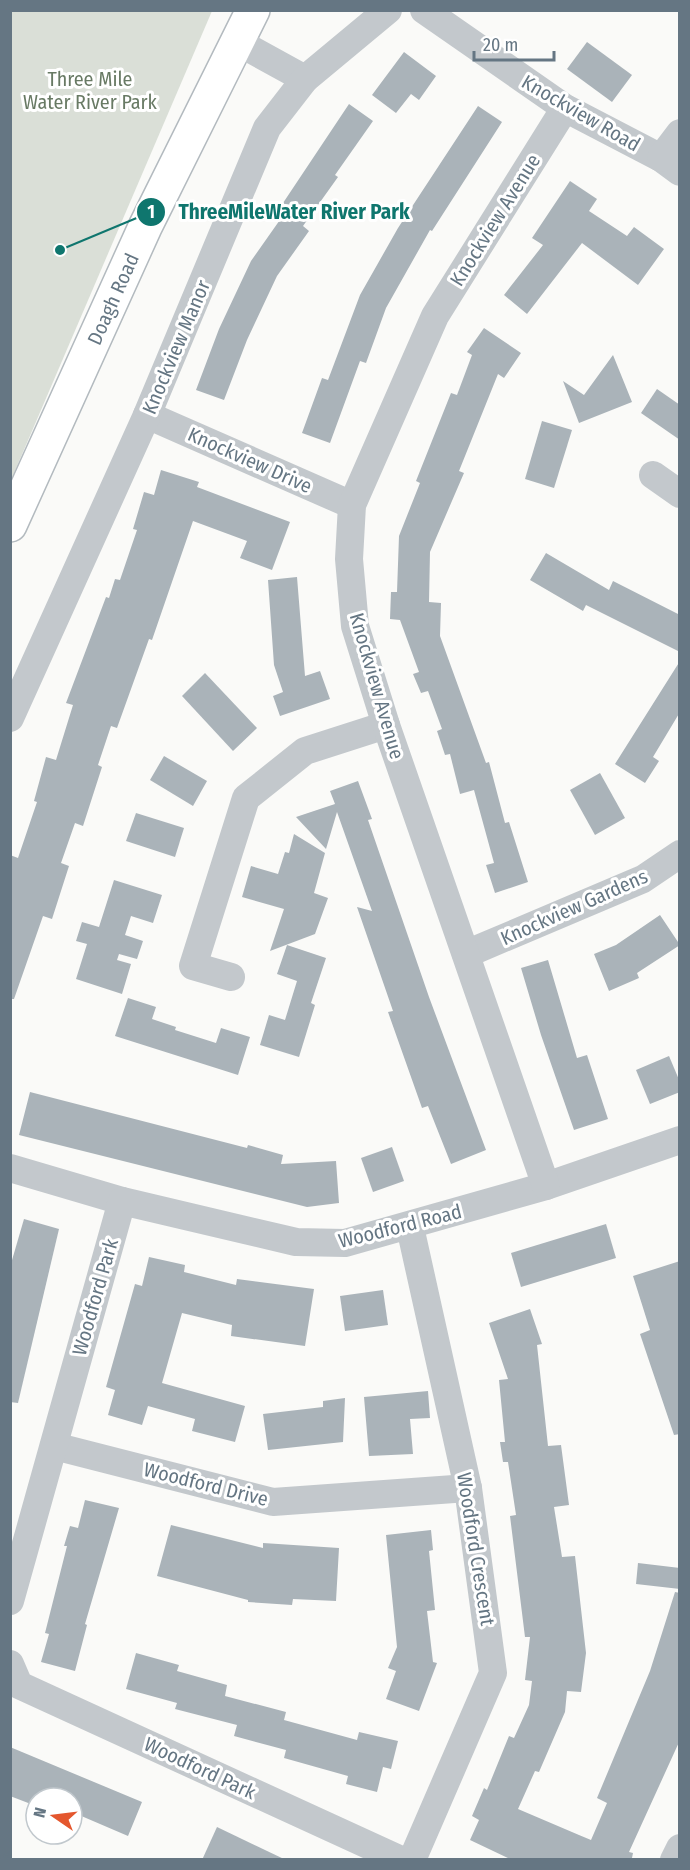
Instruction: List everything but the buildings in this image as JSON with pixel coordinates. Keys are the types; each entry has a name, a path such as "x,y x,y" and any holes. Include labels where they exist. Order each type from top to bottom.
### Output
{"main road":[{"name":"Doagh Road","path":"10,525 145,227 253,10"}],"street":[{"name":"Knockview Manor","path":"10,718 147,416 267,128 305,80 388,10"},
{"name":"Knockview Road","path":"424,10 565,108 670,165"},
{"path":"236,41 305,80"},
{"name":"Knockview Avenue","path":"546,1186 386,725 355,626 349,559 352,505 435,316 565,108"},
{"path":"670,165 680,133"},
{"name":"Knockview Drive","path":"147,416 352,505"},
{"path":"653,476 680,494"},
{"path":"231,977 192,966 246,798 305,751 386,725"},
{"name":"Knockview Gardens","path":"466,954 643,879 680,854"},
{"name":"Woodford Road","path":"10,1168 122,1201 296,1242 345,1244 546,1186 680,1140"},
{"name":"Woodford Park","path":"10,1601 122,1201"},
{"name":"Woodford Crescent","path":"410,1227 468,1488 493,1673 412,1860"},
{"name":"Woodford Drive","path":"54,1446 273,1502 468,1488"},
{"name":"Woodford Park","path":"10,1664 19,1685 401,1860"},
{"path":"674,1860 680,1848"}],"green space":[{"name":"Three Mile Water River Park","path":"10,11 212,11 11,480"}],"place":[{"name":"ThreeMileWater River Park","path":"60,250"}]}
